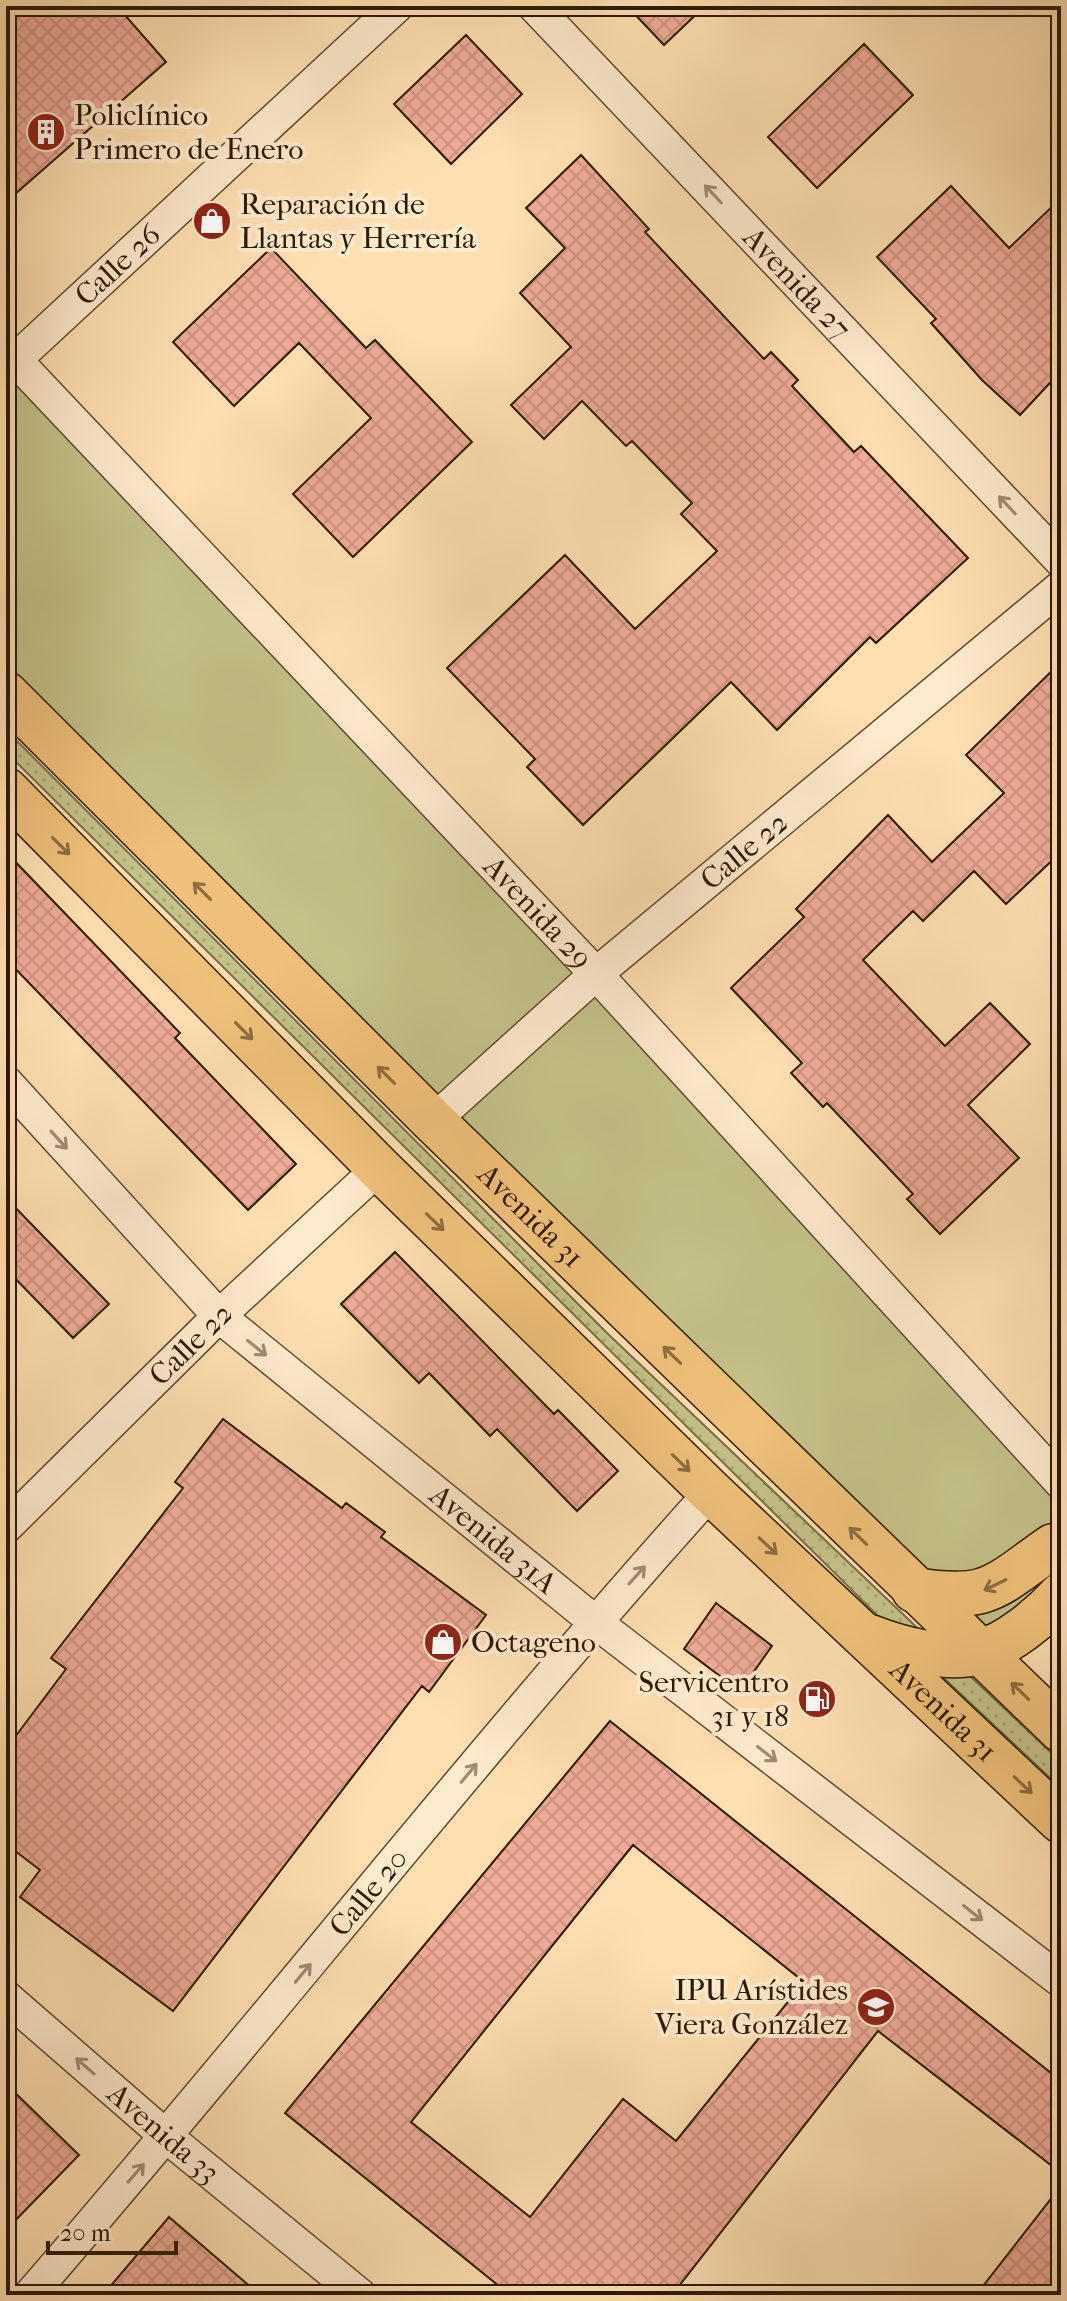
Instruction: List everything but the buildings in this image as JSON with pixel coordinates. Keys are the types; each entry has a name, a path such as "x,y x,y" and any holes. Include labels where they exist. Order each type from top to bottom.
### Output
{"main road":[{"name":"Avenida 31","path":"6,694 433,1121 1061,1730"},
{"name":"Avenida 31","path":"6,790 379,1168 711,1492 1061,1821"},
{"path":"914,1590 957,1597 981,1592 999,1586 1053,1546 1061,1545"},
{"path":"864,1635 902,1650 979,1652 1015,1634 1061,1595"}],"street":[{"name":"Calle 26","path":"10,355 397,6"},
{"name":"Avenida 27","path":"534,6 1061,561"},
{"name":"Avenida 29","path":"10,355 596,974 1061,1483"},
{"name":"Calle 22","path":"433,1121 596,974 1061,587"},
{"name":"Avenida 31A","path":"6,1082 219,1316 594,1621 1061,1981"},
{"name":"Calle 22","path":"6,1527 219,1316 379,1168"},
{"name":"Calle 20","path":"30,2295 167,2137 594,1621 711,1492"},
{"name":"Avenida 33","path":"6,1997 167,2137 360,2295"}],"shaded area":[{"path":"6,351 1061,1483 1061,1595 979,1652 6,694"},
{"path":"6,730 607,1333 927,1637 880,1618 6,752"},
{"path":"932,1667 970,1676 1061,1762 1061,1788"}],"place":[{"name":"Policlínico Primero de Enero","path":"46,132"},
{"name":"Reparación de Llantas y Herrería","path":"212,221"},
{"name":"Octageno","path":"443,1642"},
{"name":"Servicentro 31 y 18","path":"817,1699"},
{"name":"IPU Arístides Viera González","path":"876,2007"}]}
